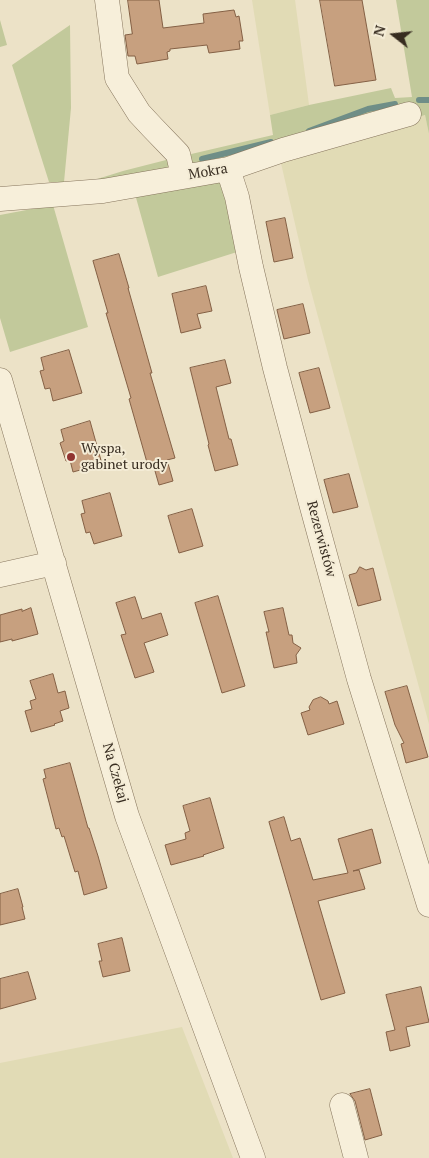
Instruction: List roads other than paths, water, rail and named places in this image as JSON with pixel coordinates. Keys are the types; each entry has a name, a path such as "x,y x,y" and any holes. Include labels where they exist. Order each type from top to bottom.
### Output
{"street":[{"path":"106,0 117,78 152,127 178,154 183,176"},
{"name":"Mokra","path":"0,199 103,191 228,169 283,150 409,114"},
{"name":"Rezerwistów","path":"228,169 237,197 251,267 275,368 348,641 429,905"},
{"name":"Na Czekaj","path":"0,380 127,816 253,1158"},
{"path":"0,575 54,563"},
{"path":"342,1105 356,1158"}],"waterway":[{"path":"419,100 429,100"},
{"path":"309,131 368,109 395,104"},
{"path":"202,159 271,142"}],"place":[{"name":"Wyspa, gabinet urody","path":"71,457"}]}
